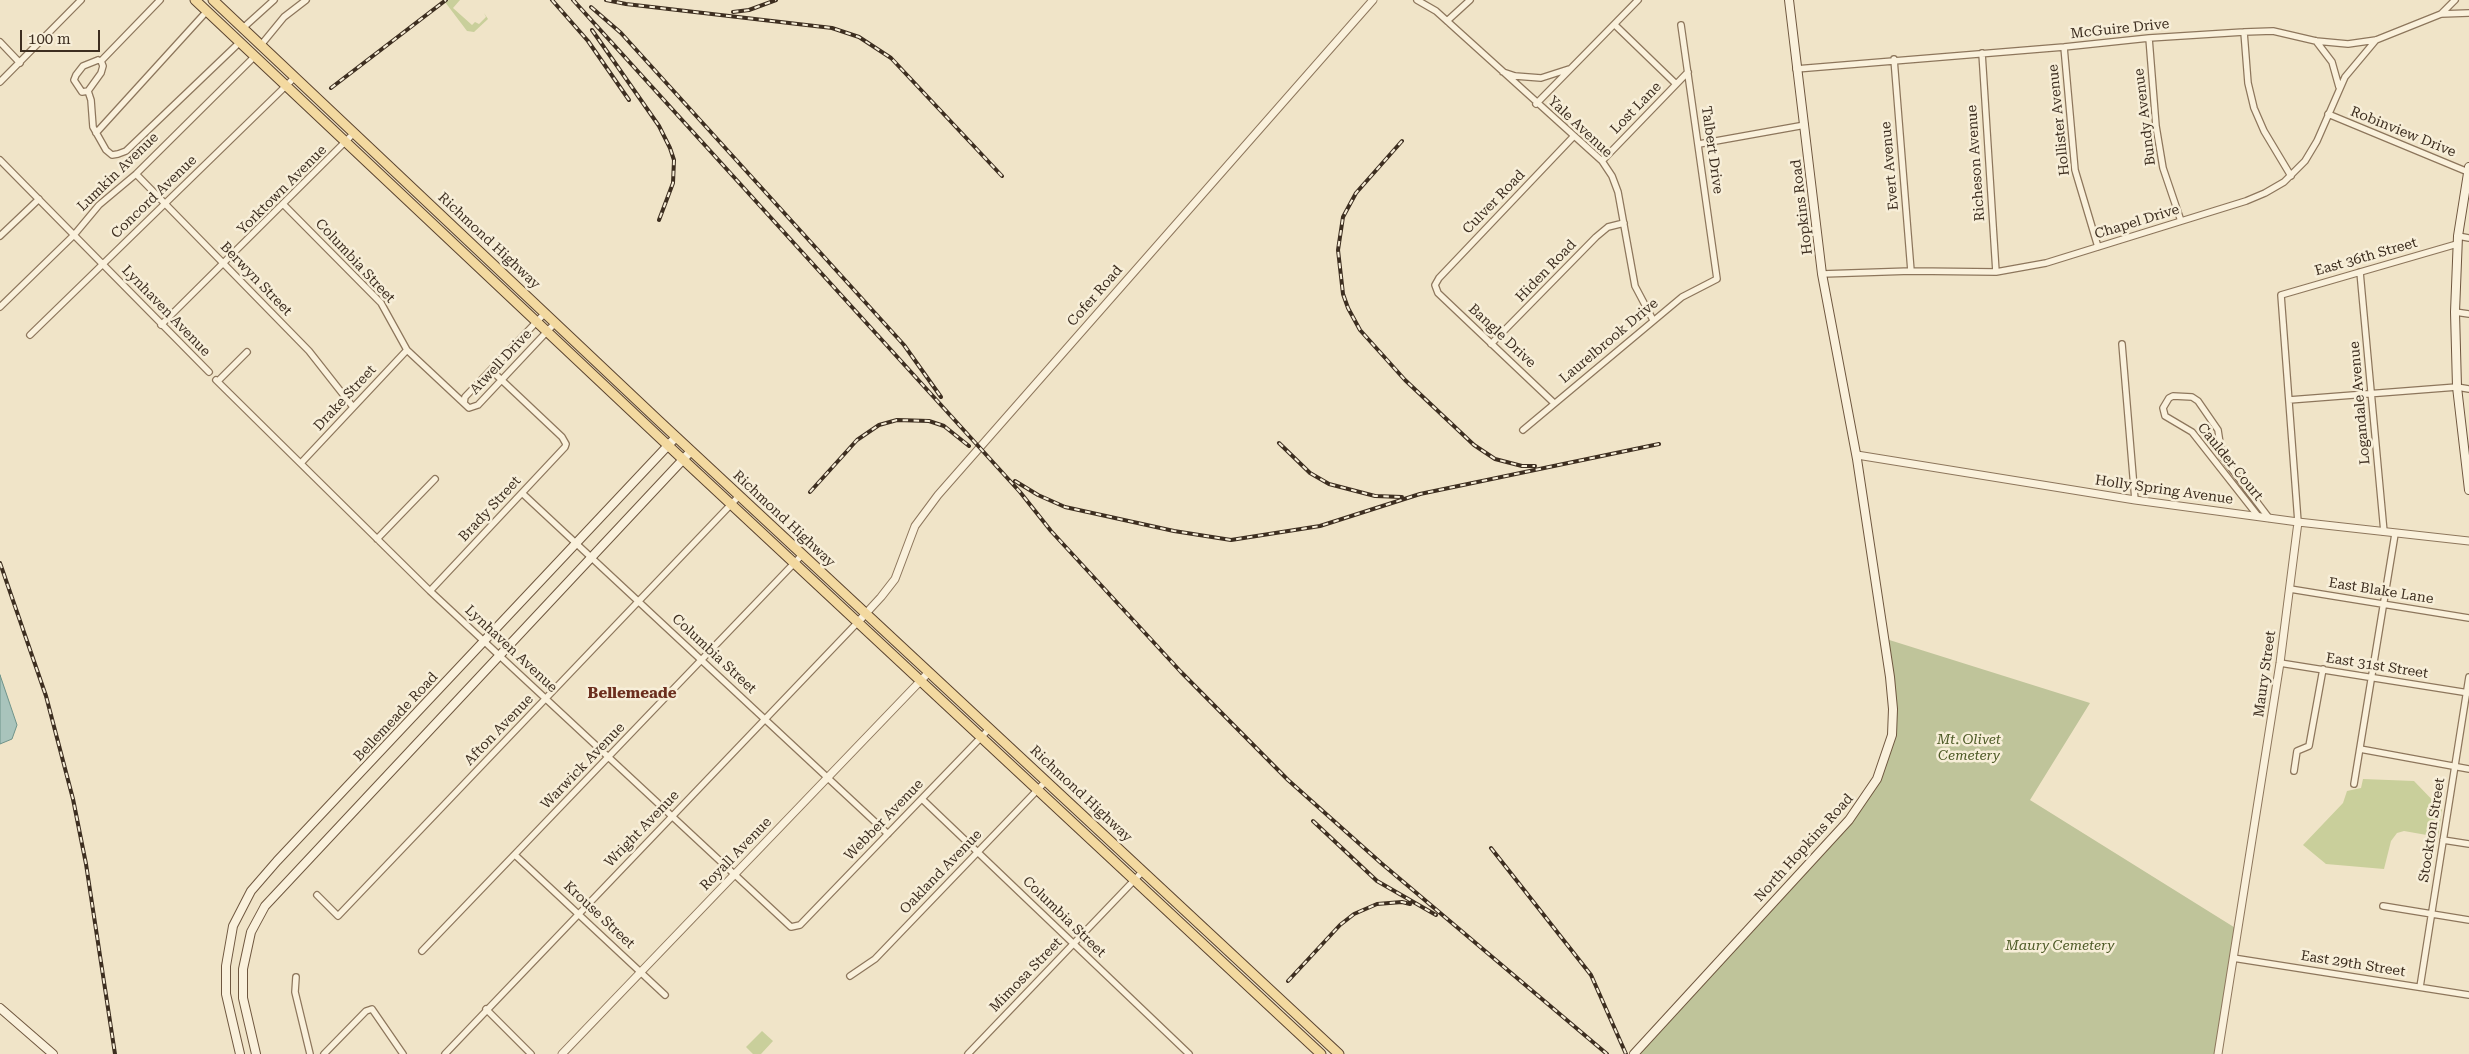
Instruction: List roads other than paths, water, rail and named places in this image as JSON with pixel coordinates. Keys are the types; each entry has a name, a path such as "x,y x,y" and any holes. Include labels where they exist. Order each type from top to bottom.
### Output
{"main road":[{"name":"Richmond Highway","path":"195,0 668,446 1321,1054"},
{"name":"Richmond Highway","path":"213,0 802,555 1339,1054"},
{"name":"Hopkins Road","path":"1789,0 1822,274 1848,410"},
{"path":"2468,169 2458,240 2455,312 2457,387 2469,490"},
{"name":"North Hopkins Road","path":"1634,1054 1849,820 1877,779 1884,763 1892,735 1894,709 1857,455 1848,410"},
{"name":"Bellemeade Road","path":"240,1054 228,1004 225,975 231,935 246,899 277,861 676,437"},
{"path":"256,1054 245,1008 242,979 248,941 260,914 283,884 691,451"},
{"path":"0,1008 53,1054"}],"street":[{"path":"0,82 81,0"},
{"path":"101,61 103,66 101,73 88,91 82,92 76,86 74,80 83,66 90,62 101,61 160,0"},
{"path":"243,28 274,0"},
{"path":"261,45 284,17 306,0"},
{"name":"Cofer Road","path":"858,622 895,579 915,526 938,495 1373,0"},
{"name":"Yale Avenue","path":"1416,0 1436,11 1536,104 1602,161 1612,176 1618,192 1634,286 1653,320"},
{"path":"1447,21 1470,0"},
{"path":"1536,104 1638,0"},
{"name":"McGuire Drive","path":"2441,14 2455,0"},
{"path":"96,133 207,11"},
{"name":"McGuire Drive","path":"1796,69 2064,47 2149,38 2244,32 2273,31 2316,41 2348,44 2376,40 2441,14 2469,13"},
{"path":"1615,25 1676,84"},
{"name":"Talbert Drive","path":"1681,25 1718,279"},
{"path":"2244,32 2248,83 2254,108 2264,131 2291,176"},
{"name":"Bundy Avenue","path":"2149,38 2156,126 2163,168 2181,221"},
{"name":"Chapel Drive","path":"1822,274 1911,271 1996,272 2046,263 2252,198 2276,187 2291,176 2312,151 2339,88 2348,72 2376,40"},
{"path":"2316,41 2332,62 2339,88"},
{"path":"0,42 20,63"},
{"path":"88,91 91,100 93,128 109,153 118,154 126,151 240,42"},
{"name":"Hollister Avenue","path":"2064,47 2075,170 2098,247"},
{"name":"Richeson Avenue","path":"1982,53 1996,272"},
{"name":"Lumkin Avenue","path":"0,307 74,235 99,205 136,174 255,56"},
{"name":"Evert Avenue","path":"1894,60 1911,271"},
{"path":"1501,72 1515,76 1541,78 1552,76 1573,67"},
{"name":"Lost Lane","path":"1602,161 1688,72"},
{"name":"Concord Avenue","path":"30,335 295,77"},
{"name":"Robinview Drive","path":"2328,114 2468,169"},
{"path":"1699,144 1805,125"},
{"name":"Yorktown Avenue","path":"161,325 225,264 354,134"},
{"name":"Culver Road","path":"1435,285 1439,278 1573,137"},
{"name":"Lynhaven Avenue","path":"0,160 209,372"},
{"name":"Berwyn Street","path":"136,174 309,352 353,407"},
{"path":"0,236 39,199"},
{"name":"Columbia Street","path":"284,205 381,303 407,350 464,403"},
{"name":"Hiden Road","path":"1491,344 1608,227 1624,223"},
{"name":"East 36th Street","path":"2281,296 2469,238"},
{"name":"Logandale Avenue","path":"2360,272 2384,532"},
{"name":"Laurelbrook Drive","path":"1523,430 1682,297 1718,279"},
{"name":"Bangle Drive","path":"1435,285 1438,293 1554,403"},
{"name":"Maury Street","path":"2218,1054 2280,663 2298,522 2281,296"},
{"path":"2455,312 2469,314"},
{"name":"Atwell Drive","path":"545,313 465,398 464,403 469,408 475,407 555,323"},
{"path":"2122,344 2135,500"},
{"name":"Drake Street","path":"301,463 407,350"},
{"name":"Lynhaven Avenue","path":"247,352 217,380 430,591 734,875 791,927 795,928"},
{"path":"491,370 502,380"},
{"name":"Brady Street","path":"430,591 562,451 566,444 562,437 502,380"},
{"path":"2289,400 2457,387 2469,389"},
{"name":"Caulder Court","path":"2258,516 2192,432 2165,416 2162,408 2169,398 2192,397 2198,401 2218,430 2222,456 2269,518"},
{"name":"Holly Spring Avenue","path":"1857,455 2135,500 2395,534 2469,541"},
{"path":"376,539 435,479"},
{"name":"Columbia Street","path":"522,493 888,834"},
{"name":"Afton Avenue","path":"317,895 338,916 740,496"},
{"path":"2354,784 2370,677 2395,534"},
{"name":"Warwick Avenue","path":"422,952 802,555"},
{"name":"East Blake Lane","path":"2290,589 2469,618"},
{"name":"Wright Avenue","path":"445,1054 764,718 858,622"},
{"name":"East 31st Street","path":"2280,663 2468,693"},
{"path":"2294,771 2297,751 2309,746 2323,670"},
{"name":"Royall Avenue","path":"562,1054 929,672"},
{"name":"Stockton Street","path":"2420,987 2454,766 2468,693 2469,677"},
{"name":"Webber Avenue","path":"795,928 990,728"},
{"path":"2360,749 2469,768"},
{"name":"Oakland Avenue","path":"850,976 875,958 1046,781"},
{"name":"Columbia Street","path":"922,799 1189,1054"},
{"path":"2443,840 2469,844"},
{"name":"Krouse Street","path":"515,855 665,995"},
{"name":"Mimosa Street","path":"968,1054 1142,871"},
{"path":"2383,906 2469,920"},
{"name":"East 29th Street","path":"2233,958 2469,995"},
{"path":"296,977 295,992 310,1054"},
{"path":"324,1054 366,1011 372,1009 403,1054"},
{"path":"486,1009 532,1054"}],"water":[{"path":"0,675 17,725 12,739 0,744"}],"railway":[{"path":"331,88 446,0"},
{"path":"552,0 588,41 629,100"},
{"path":"573,0 1020,492 1051,531 1181,672 1288,780 1381,863 1607,1054"},
{"path":"606,0 626,4 832,28 859,37 891,58 1002,176"},
{"path":"733,12 749,10 776,0"},
{"path":"591,7 621,33 904,345 941,397"},
{"path":"592,30 659,126 670,148 674,160 673,183 659,220"},
{"path":"1402,141 1356,193 1343,217 1338,250 1343,294 1348,308 1360,330 1405,380 1474,445 1495,459 1522,466 1535,466"},
{"path":"810,492 857,440 879,425 897,420 929,421 944,426 969,446"},
{"path":"1279,443 1310,473 1329,484 1375,496 1402,497"},
{"path":"1015,481 1038,495 1065,507 1174,531 1231,540 1320,526 1420,494 1659,444"},
{"path":"0,563 46,696 73,799 86,864 115,1054"},
{"path":"1313,821 1377,881 1436,915"},
{"path":"1491,848 1591,975 1626,1054"},
{"path":"1288,981 1340,925 1354,914 1377,904 1402,902 1410,904"}],"district":[{"name":"Bellemeade","path":"632,694"}],"park label":[{"name":"Mt. Olivet Cemetery","path":"1969,748"},
{"name":"Maury Cemetery","path":"2060,946"}]}
